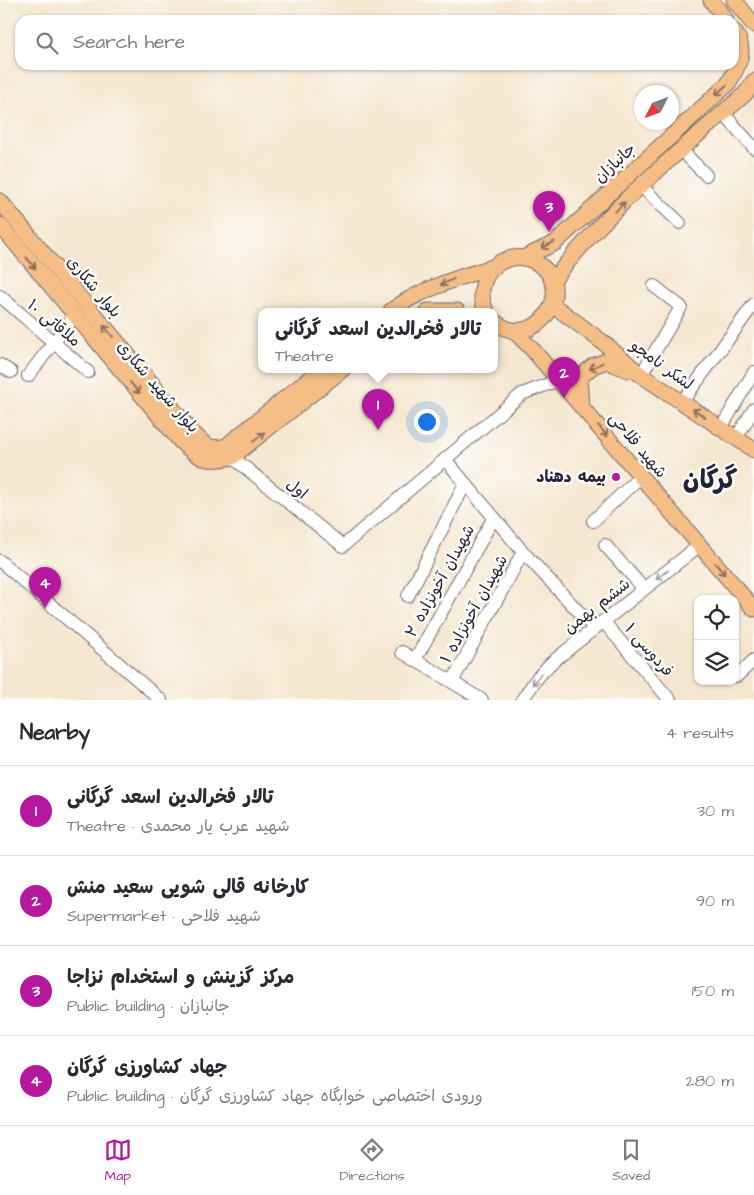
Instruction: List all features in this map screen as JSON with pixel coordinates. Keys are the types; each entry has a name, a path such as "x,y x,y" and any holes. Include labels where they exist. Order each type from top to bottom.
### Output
{"main road":[{"path":"711,0 722,15"},
{"path":"734,0 754,25"},
{"name":"جانبازان","path":"739,45 741,50 739,64"},
{"name":"جانبازان","path":"493,267 507,259 524,258 555,242 728,84 736,70"},
{"path":"552,282 571,256 641,186 723,113 751,91"},
{"name":"بلوار شکاری","path":"0,201 192,432 205,445 216,449 226,446 316,373"},
{"path":"590,210 603,224"},
{"name":"بلوار شهید شکاری","path":"0,225 180,442 197,456 214,461 232,458"},
{"path":"513,330 535,326 544,319 553,305 554,296 549,275 540,265 524,258"},
{"path":"395,308 455,278 493,267"},
{"path":"485,308 482,286 493,267"},
{"path":"62,300 74,290"},
{"name":"لشکر نامجو","path":"553,305 605,344 641,375 754,450"},
{"name":"شهید فلاحی","path":"498,323 513,330 532,349 754,609"},
{"path":"581,405 579,378 593,366 606,361 641,375"},
{"path":"232,458 339,373"}],"street":[{"path":"723,113 754,148"},
{"path":"681,150 706,175"},
{"path":"641,186 680,223"},
{"path":"641,375 681,307 654,286"},
{"name":"۱۰ ملاقاتی","path":"0,297 88,372"},
{"path":"682,402 754,304"},
{"path":"28,376 75,315"},
{"path":"721,428 754,372"},
{"path":"445,459 522,394 559,380"},
{"path":"736,438 754,410"},
{"name":"اول","path":"232,458 343,546 445,459"},
{"name":"۱ فردوسی","path":"445,459 524,552 599,625 670,700"},
{"path":"593,522 641,476"},
{"path":"408,596 465,484"},
{"name":"۲ شهیدان آخونزاده","path":"415,660 494,517"},
{"path":"605,545 644,589"},
{"name":"ششم بهمن","path":"522,700 550,663 700,545"},
{"name":"۱ شهیدان آخونزاده","path":"452,682 524,552"},
{"path":"0,562 161,700"},
{"path":"402,652 482,700"},
{"path":"739,674 754,660"}],"place":[{"name":"مرکز گزینش و استخدام نزاجا","path":"549,232"},
{"name":"کارخانه قالی شویی سعید منش","path":"564,398"},
{"name":"تالار فخرالدین اسعد گرگانی","path":"378,430"},
{"name":"بیمه دهناد","path":"616,477"},
{"name":"جهاد کشاورزی گرگان","path":"45,608"}],"district":[{"name":"گرگان","path":"710,480"}]}
